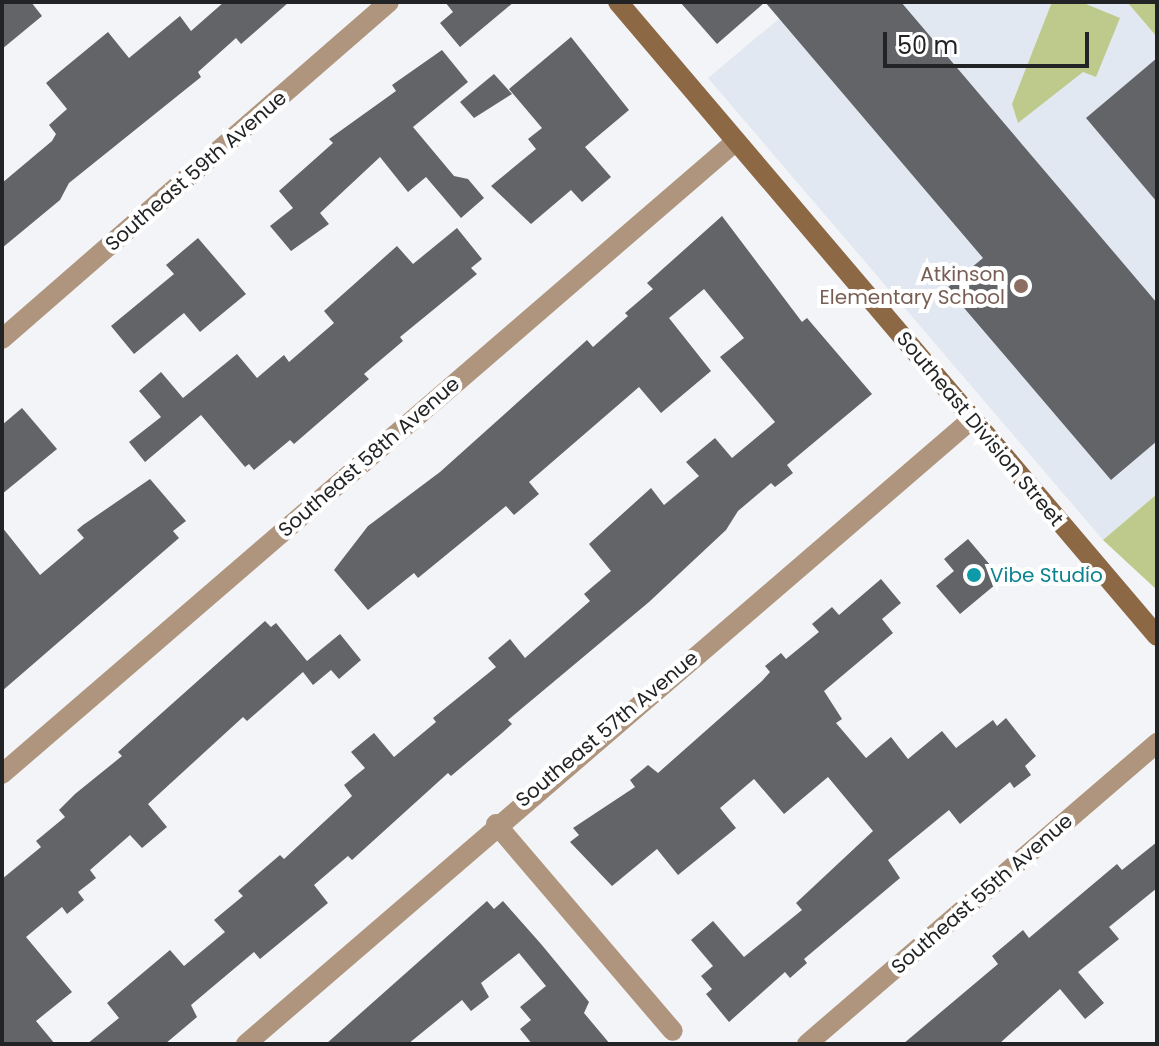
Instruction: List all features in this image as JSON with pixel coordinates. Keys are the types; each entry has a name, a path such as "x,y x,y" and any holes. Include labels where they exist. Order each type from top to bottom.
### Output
{"main road":[{"name":"Southeast Division Street","path":"618,2 1157,636"}],"street":[{"name":"Southeast 59th Avenue","path":"2,339 389,2"},
{"name":"Southeast 58th Avenue","path":"2,774 736,141"},
{"name":"Southeast 57th Avenue","path":"246,1044 496,824 972,419"},
{"name":"Southeast 55th Avenue","path":"807,1044 1157,743"},
{"path":"496,824 673,1031"}],"shaded area":[{"name":"Atkinson Elementary School","path":"799,2 1127,2 1157,37 1157,494 1103,540 708,78"}],"green space":[{"path":"1052,2 1081,2 1120,18 1096,77 1083,72 1018,123 1012,104"},
{"path":"1127,2 1157,2 1157,37"},
{"path":"1157,494 1157,590 1103,540"}],"building":[{"path":"2,2 31,2 42,16 2,49"},
{"path":"224,2 289,2 241,44 236,38 198,72 201,77 69,183 60,200 2,248 2,183 52,141 56,134 49,125 67,109 46,83 108,32 129,58 180,16 191,31"},
{"path":"445,2 514,2 460,47 440,23 453,12"},
{"path":"680,2 765,2 717,44"},
{"path":"765,2 901,2 1157,303 1157,441 1111,480 947,288 983,258"},
{"path":"571,37 629,110 585,147 611,177 582,202 571,190 531,224 491,186 536,149 528,139 542,128 509,89"},
{"path":"442,50 468,82 413,127 454,176 468,179 484,198 461,218 426,177 408,192 380,157 320,213 329,224 291,251 270,226 293,208 279,191 333,143 329,139 396,91 392,85"},
{"path":"1157,58 1157,202 1086,118"},
{"path":"494,74 512,94 474,118 460,102"},
{"path":"722,216 802,322 807,318 872,394 787,465 793,473 775,487 771,483 738,511 726,530 649,602 508,720 512,724 502,733 451,776 448,773 352,860 348,856 314,885 328,903 260,959 254,952 191,1005 197,1017 165,1044 87,1044 119,1018 107,1003 170,950 184,966 225,932 214,920 243,896 238,891 280,855 284,859 352,796 344,785 365,768 351,752 374,733 394,757 436,722 433,718 496,667 488,658 510,639 525,658 590,601 584,594 611,571 589,544 651,488 664,505 699,476 686,462 715,438 732,458 775,422 720,357 744,338 704,289 669,318 711,371 661,413 639,387 529,482 539,494 514,515 506,506 418,578 414,573 368,610 334,570 368,526 440,472 587,340 593,347 628,316 625,313 653,289 647,283"},
{"path":"457,228 482,259 471,268 477,274 400,337 403,341 364,374 369,379 294,444 290,440 254,470 249,464 245,467 201,415 145,462 129,442 161,417 139,391 161,372 183,398 237,354 257,378 284,355 289,362 334,323 324,311 397,246 413,264"},
{"path":"198,238 246,294 200,332 184,313 134,354 111,326 174,274 166,265"},
{"path":"22,408 57,449 2,494 2,425"},
{"path":"150,479 186,521 173,531 179,538 2,691 2,527 40,575 84,538 77,530"},
{"name":"Vibe Studio","path":"968,539 1002,579 960,614 936,586 954,571 944,559"},
{"path":"881,579 901,603 882,619 893,633 824,691 842,719 836,723 866,758 891,737 908,759 942,731 956,748 993,720 997,726 1006,718 1036,756 1025,766 1031,775 1014,788 1010,782 960,824 949,810 888,860 900,878 804,959 807,963 790,978 785,972 729,1022 706,994 712,989 701,976 713,966 691,940 713,921 744,957 802,910 796,903 873,831 828,777 784,814 754,779 720,808 736,828 678,875 657,849 612,886 570,842 579,835 573,828 635,787 630,780 648,765 658,773 762,681 770,672 765,666 781,653 786,659 819,632 812,624 832,607 839,615"},
{"path":"265,621 271,627 276,623 307,661 340,634 361,660 339,679 331,670 313,685 303,672 247,721 243,717 148,804 167,827 142,848 130,835 90,870 96,878 78,892 84,900 67,914 62,907 26,937 72,992 36,1021 55,1044 2,1044 2,879 41,847 36,841 65,817 59,810 75,794 122,756 118,752"},
{"path":"1157,842 1157,888 1109,927 1119,939 1078,972 1104,1003 1085,1019 1060,989 999,1044 903,1044 998,964 992,956 1023,930 1029,938 1117,864 1122,870"},
{"path":"487,901 494,909 503,901 541,944 589,1002 584,1013 610,1044 532,1044 520,1029 531,1020 520,1007 546,986 519,953 481,983 489,997 471,1011 462,1000 408,1044 326,1044"}],"place":[{"name":"Atkinson Elementary School","path":"1021,286"},
{"name":"Vibe Studio","path":"974,575"}]}
